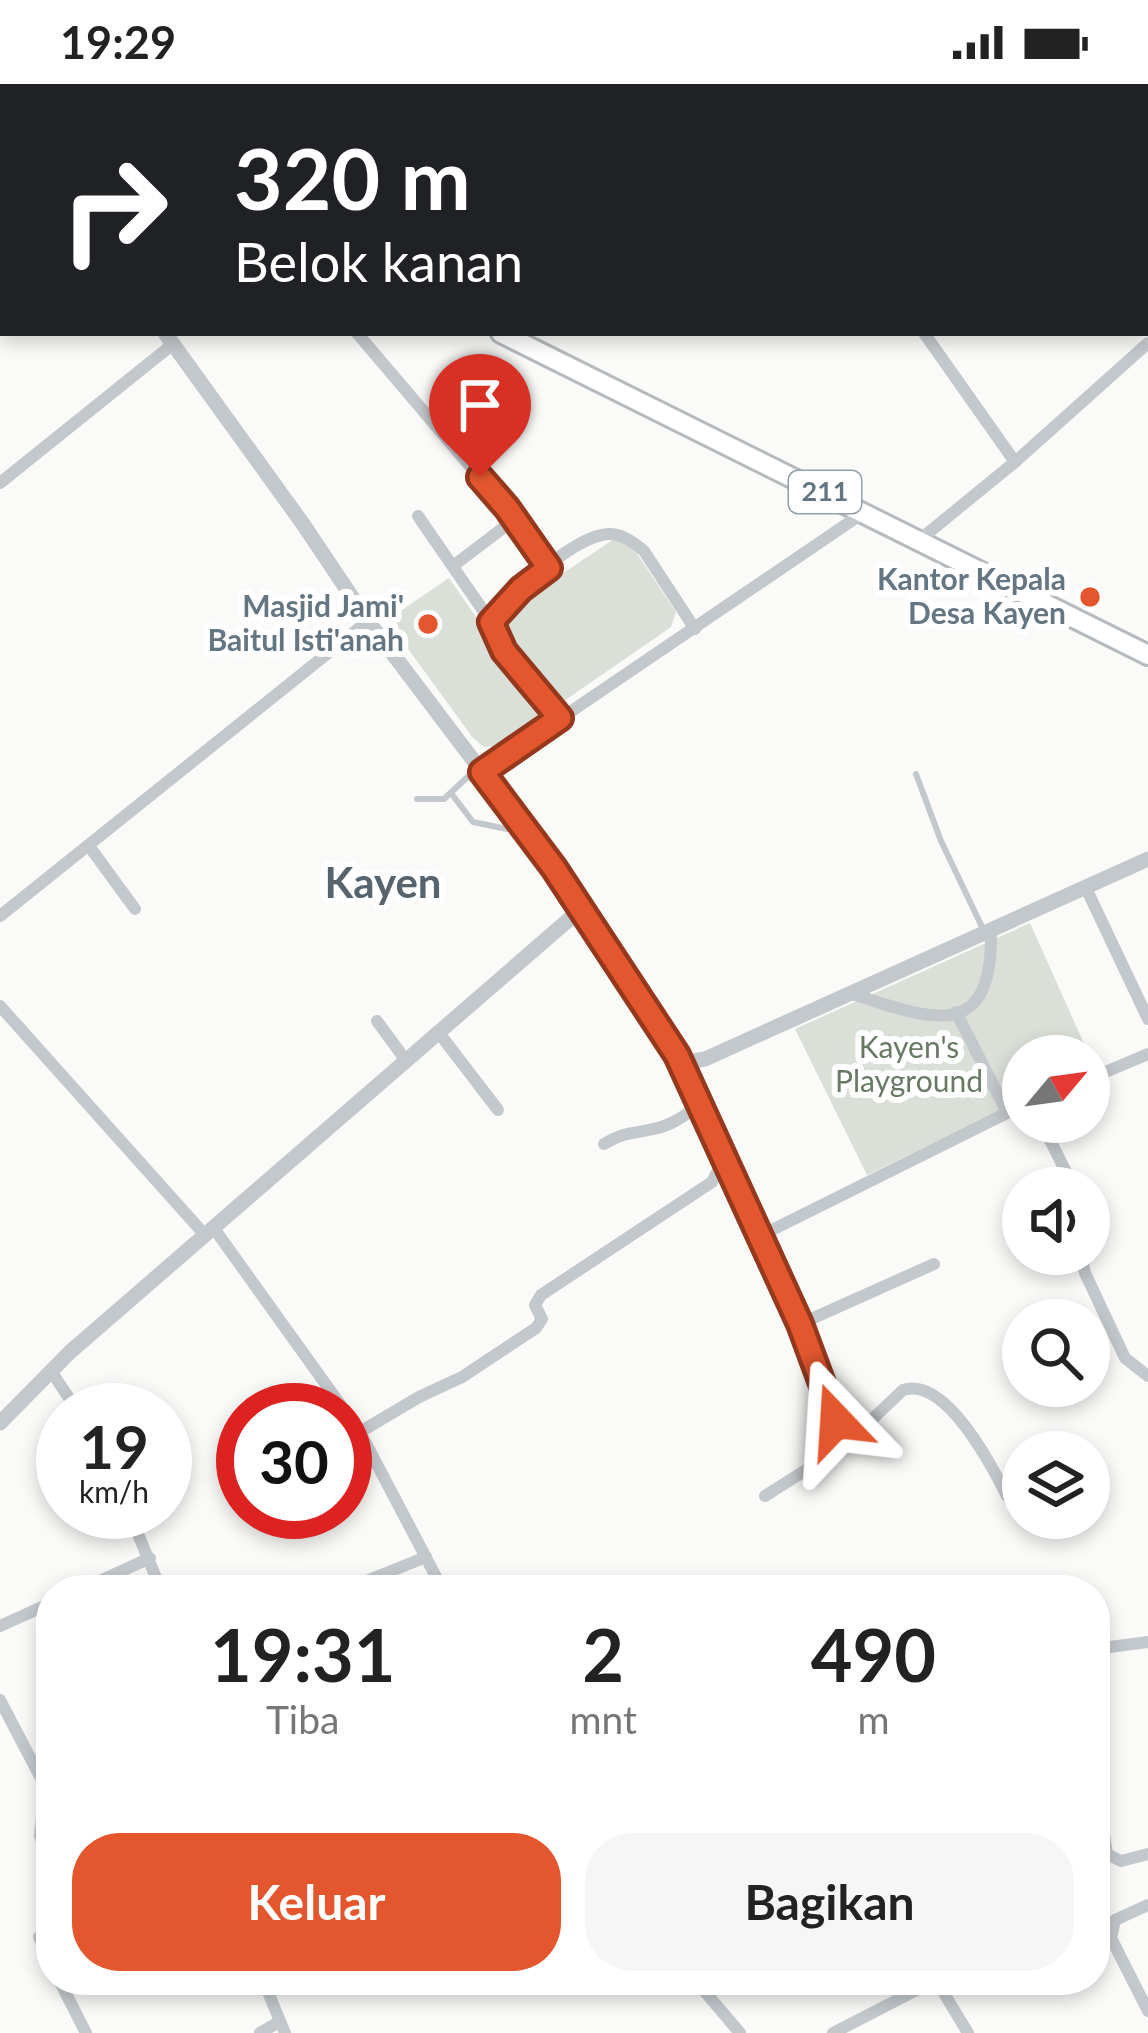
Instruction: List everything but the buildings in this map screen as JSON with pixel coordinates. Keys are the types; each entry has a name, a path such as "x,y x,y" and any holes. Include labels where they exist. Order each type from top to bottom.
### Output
{"main road":[{"name":"211","path":"507,336 1147,653"}],"street":[{"path":"360,336 515,519 549,568"},
{"path":"926,336 1015,462"},
{"path":"0,483 169,339 368,621 520,822 677,1055 800,1324 844,1446"},
{"path":"917,542 1148,343"},
{"path":"480,769 865,512"},
{"path":"418,516 491,622 504,651 560,718"},
{"path":"453,566 515,519"},
{"path":"491,622 521,589 549,568 601,535 617,534 644,551 695,628"},
{"path":"0,916 368,621"},
{"path":"89,846 135,909"},
{"path":"677,1055 706,1059 1148,860"},
{"path":"1085,888 1148,1019"},
{"path":"0,1424 51,1371 581,909"},
{"path":"852,994 938,1018 973,1005 992,962 988,932"},
{"path":"0,1006 209,1231 323,1383"},
{"path":"956,1012 1002,1102"},
{"path":"377,1022 407,1061"},
{"path":"440,1033 498,1110"},
{"path":"1110,1069 1148,1054"},
{"path":"604,1144 625,1131 672,1124 700,1106"},
{"path":"760,1236 1002,1115"},
{"path":"372,1425 462,1377 536,1328 542,1319 535,1305 541,1295 712,1182 724,1159"},
{"path":"800,1324 934,1264"},
{"path":"1086,1275 1120,1350 1148,1376"},
{"path":"51,1371 59,1383"},
{"path":"765,1496 844,1446 903,1390 925,1388 965,1426 1002,1486"},
{"path":"372,1455 435,1575"},
{"path":"141,1539 156,1575"},
{"path":"381,1575 426,1557"},
{"path":"113,1575 150,1558"},
{"path":"0,1626 36,1610"},
{"path":"1110,1647 1148,1642"},
{"path":"0,1700 36,1764"},
{"path":"1110,1856 1120,1861 1148,1854"},
{"path":"1148,1905 1122,1915 1111,1928 1111,1938 1148,2011"},
{"path":"67,1995 86,2033"},
{"path":"260,2033 282,2027 269,1995"},
{"path":"708,1995 740,2033"},
{"path":"833,2033 907,1995"},
{"path":"945,1995 968,2033"}],"lane":[{"path":"417,799 434,801 451,793 480,769"},
{"path":"916,773 941,841 988,932"},
{"path":"451,793 473,823 507,829 520,822"}],"green space":[{"path":"614,539 630,543 676,612 671,627 564,701 549,699 501,627 504,613"},
{"path":"449,578 545,716 533,730 510,742 484,747 473,738 387,620"},
{"name":"Kayen's Playground","path":"1030,923 1080,1035 1002,1035 1002,1110 867,1175 795,1029"}],"place":[{"name":"Kantor Kepala Desa Kayen","path":"1090,597"},
{"name":"Masjid Jami' Baitul Isti'anah","path":"428,624"}],"district":[{"name":"Kayen","path":"383,883"}],"route":[{"path":"480,477 549,568 521,589 491,622 504,651 560,718 482,772 554,868 677,1055 800,1324 836,1421"}]}
